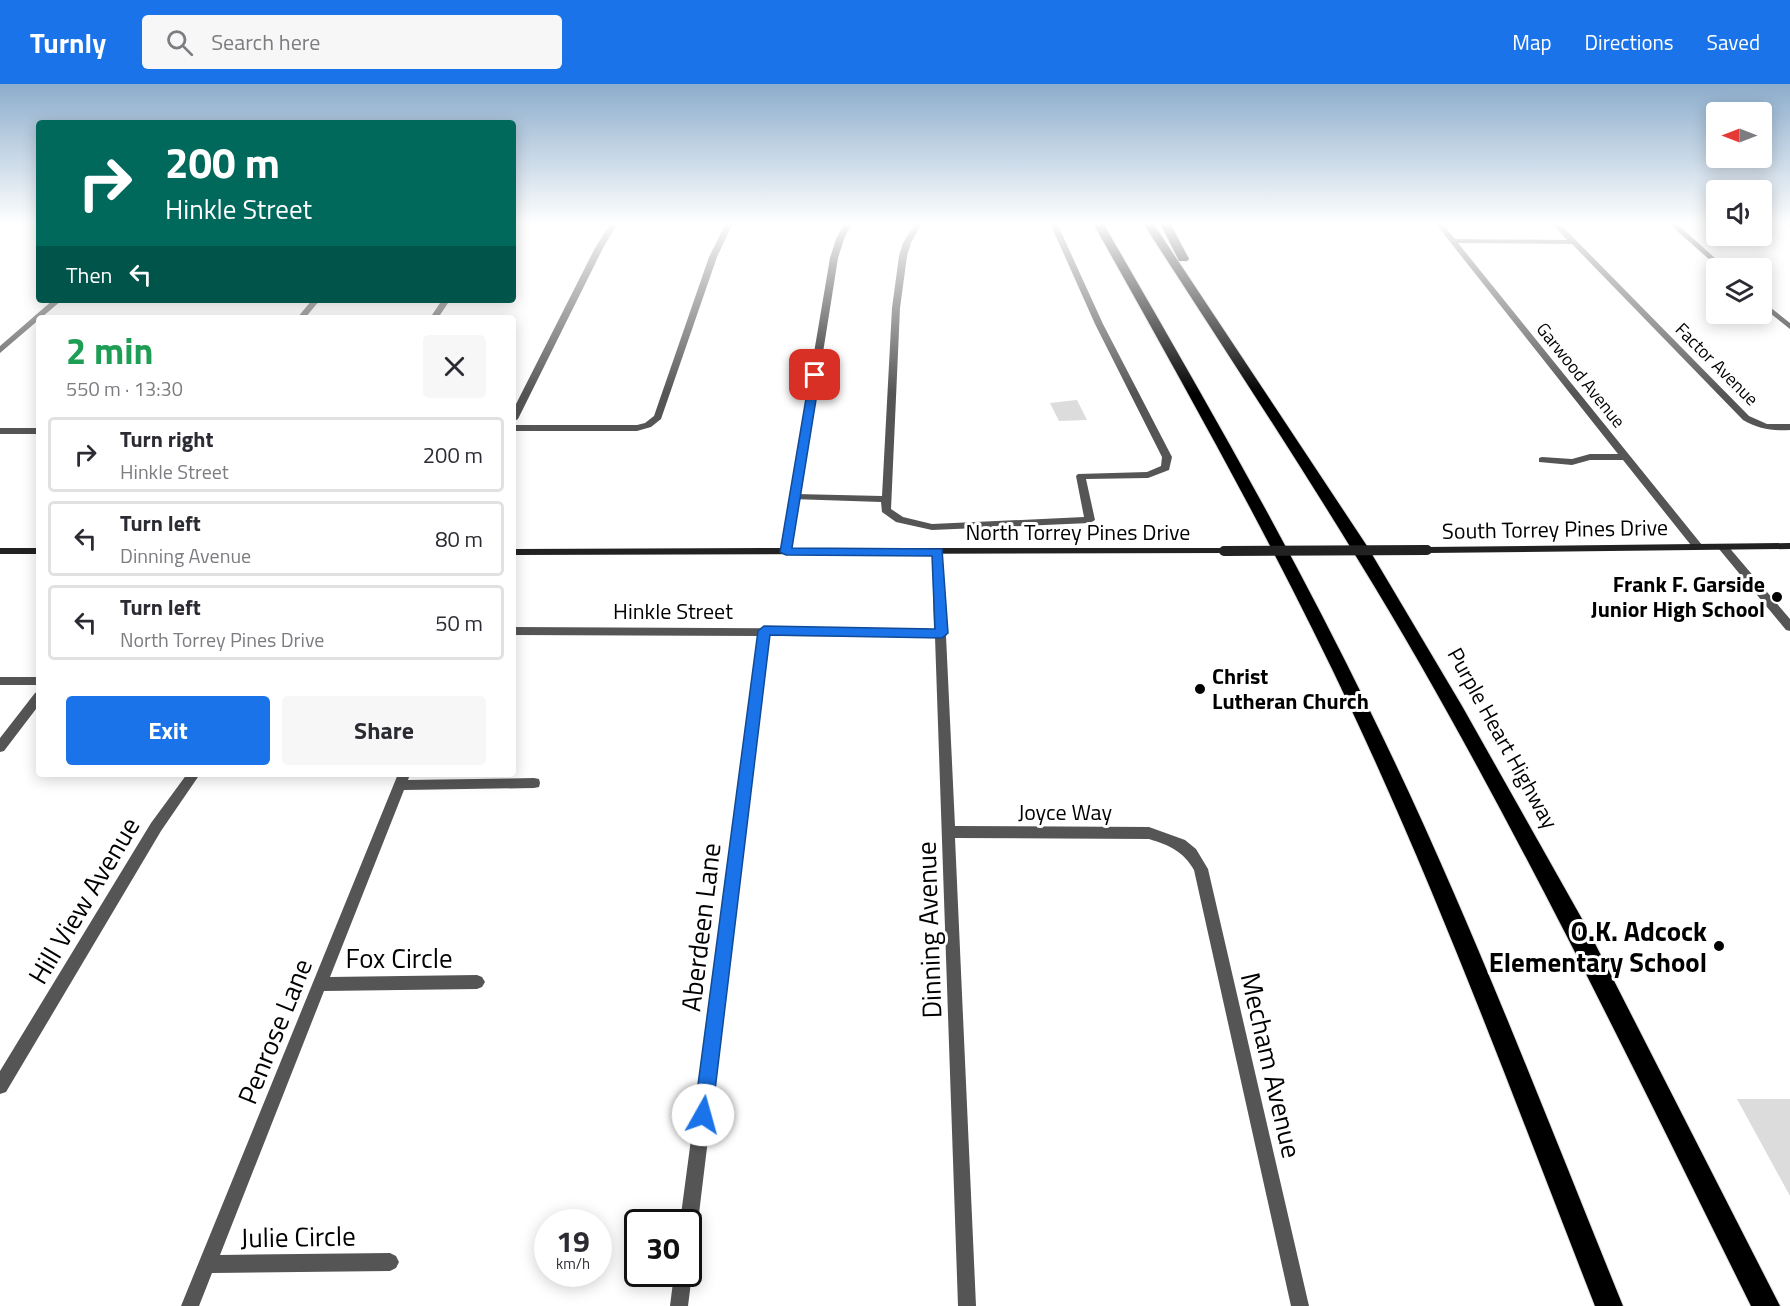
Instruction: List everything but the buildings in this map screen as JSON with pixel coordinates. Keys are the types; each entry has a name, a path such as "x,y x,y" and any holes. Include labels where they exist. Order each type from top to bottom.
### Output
{"highway":[{"path":"1129,280 1258,505 1357,701 1459,930 1609,1306"},
{"name":"Purple Heart Highway","path":"1186,280 1361,550 1456,711 1588,952 1765,1304"},
{"path":"1194,280 1225,340"},
{"path":"1581,1234 1615,1306"}],"main road":[{"path":"786,552 830,280"},
{"path":"1772,311 1790,327"},
{"name":"South Torrey Pines Drive","path":"1320,550 1790,546"},
{"name":"North Torrey Pines Drive","path":"516,552 1320,550"},
{"path":"0,551 36,551"}],"street":[{"path":"516,413 583,280"},
{"path":"516,428 637,428 658,417 705,280"},
{"path":"900,280 896,308 886,510 900,520 932,527 1090,520 1081,476 1148,475 1166,468 1167,457 1079,280"},
{"name":"Garwood Avenue","path":"1484,280 1698,547"},
{"name":"Factor Avenue","path":"1611,280 1736,408 1756,425 1773,429 1790,427"},
{"path":"41,315 55,303"},
{"path":"304,315 314,303"},
{"path":"0,350 36,319"},
{"path":"0,431 36,431"},
{"path":"1542,460 1572,462 1590,457 1626,457"},
{"path":"796,493 886,495"},
{"path":"1723,547 1790,627"},
{"name":"Dinning Avenue","path":"937,552 950,832 967,1306"},
{"name":"Hinkle Street","path":"516,631 942,633"},
{"name":"Aberdeen Lane","path":"691,1209 764,631"},
{"path":"0,681 36,681"},
{"path":"0,747 36,700"},
{"name":"Hill View Avenue","path":"0,1086 156,827 192,777"},
{"path":"402,780 534,783"},
{"name":"Penrose Lane","path":"190,1306 402,780"},
{"name":"Joyce Way","path":"950,832 1149,833 1180,842"},
{"name":"Mecham Avenue","path":"1180,842 1193,855 1201,869 1300,1306"},
{"name":"Fox Circle","path":"321,984 477,982"},
{"name":"Julie Circle","path":"207,1264 390,1262"},
{"path":"679,1306 681,1287"}],"shaded area":[{"path":"1077,400 1087,420 1059,421 1050,403"},
{"path":"1737,1099 1790,1099 1790,1196"}],"place":[{"name":"Frank F. Garside Junior High School","path":"1777,597"},
{"name":"Christ Lutheran Church","path":"1200,689"},
{"name":"O.K. Adcock Elementary School","path":"1719,946"}],"route":[{"path":"703,1115 764,631 942,633 937,552 786,552 815,375"}]}
